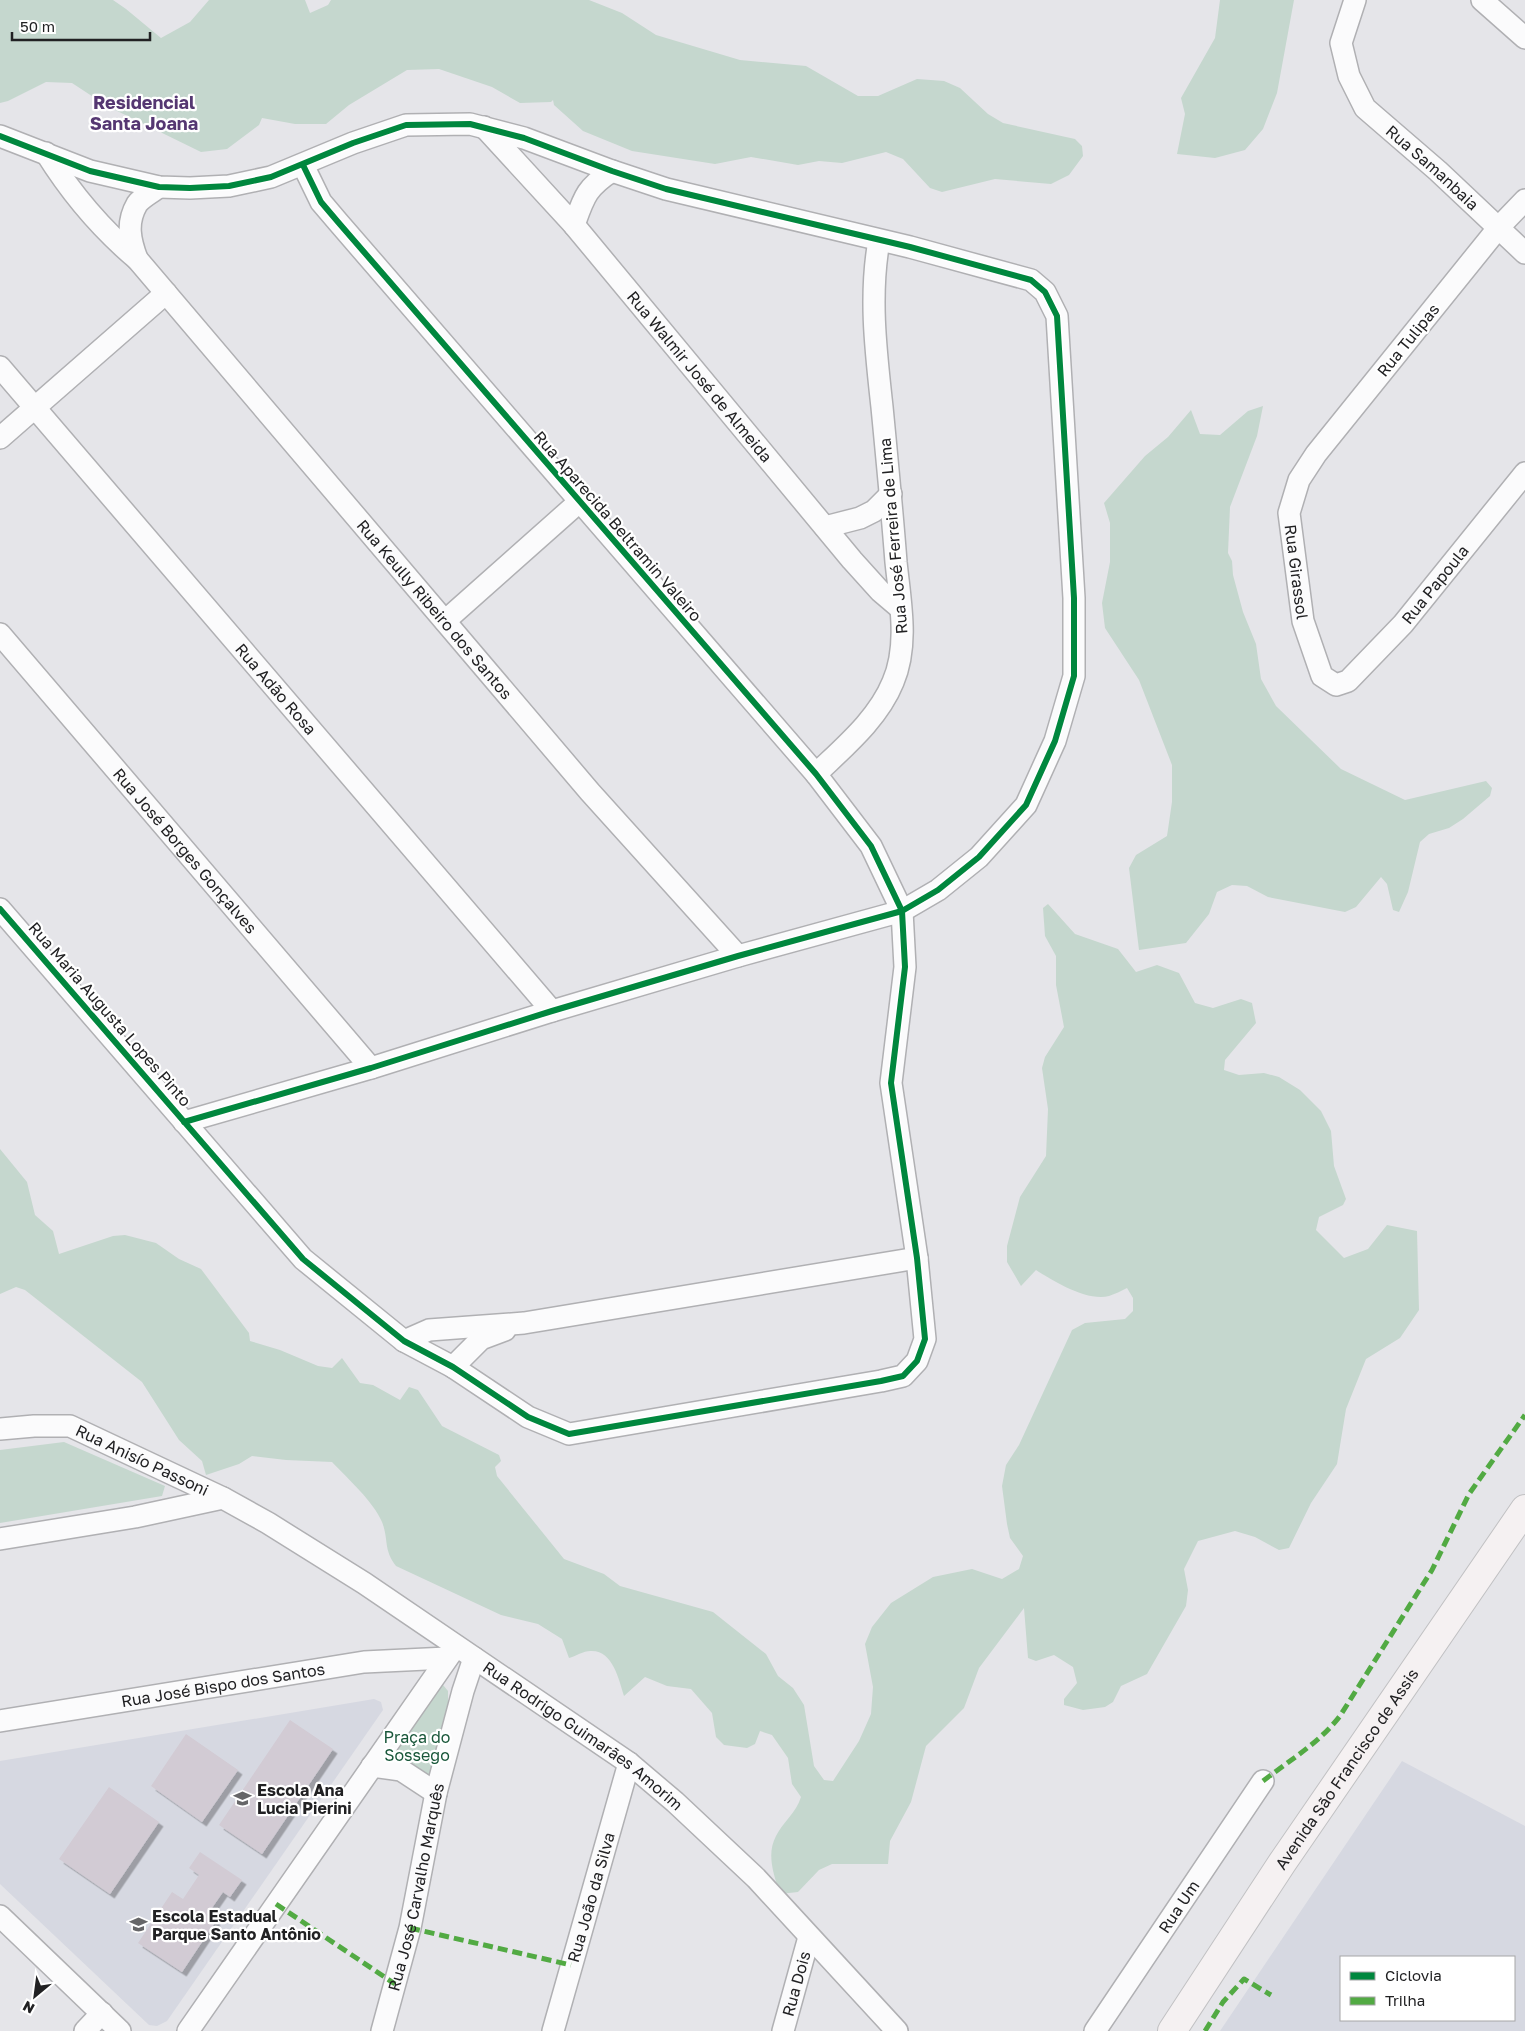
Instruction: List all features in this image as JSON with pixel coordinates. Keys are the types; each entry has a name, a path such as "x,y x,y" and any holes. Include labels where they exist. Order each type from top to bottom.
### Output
{"main road":[{"name":"Avenida São Francisco de Assis","path":"1172,2031 1282,1863 1525,1509"}],"street":[{"name":"Rua Samanbaia","path":"1355,0 1341,43 1349,76 1365,108 1438,171 1525,253"},
{"path":"1482,0 1525,38"},
{"path":"0,136 90,170 159,187 190,188 229,186 271,177 353,143 406,125 470,124 524,138 666,189 910,248 1031,280 1045,292 1056,316 1074,598 1074,676 1055,741 1026,804 979,857 938,890 902,911 738,956 552,1011 371,1068 184,1122"},
{"name":"Rua Walmir José de Almeida","path":"484,127 574,225 852,560 900,608"},
{"name":"Rua Keully Ribeiro dos Santos","path":"46,153 65,184 113,239 137,258 590,792 738,956"},
{"name":"Rua Aparecida Beltramin Valeiro","path":"303,165 321,202 816,774 871,846 902,911"},
{"path":"574,225 585,195 595,182 612,171"},
{"name":"Rua Keully Ribeiro dos Santos","path":"137,258 131,243 129,226 137,203 159,187"},
{"name":"Rua Tulipas","path":"1316,454 1499,227 1525,200"},
{"name":"Rua José Ferreira de Lima","path":"816,774 850,742 874,713 894,682 902,653 891,494 875,346 873,293 879,241"},
{"path":"0,438 166,294"},
{"name":"Rua Adão Rosa","path":"0,367 552,1011"},
{"name":"Rua Girassol","path":"1316,454 1299,480 1289,513 1304,621 1322,676 1336,685"},
{"name":"Rua Papoula","path":"1336,685 1348,681 1403,624 1525,473"},
{"path":"825,527 867,515 874,511 891,494"},
{"path":"445,621 579,502"},
{"name":"Rua José Borges Gonçalves","path":"0,634 371,1068"},
{"name":"Rua Maria Augusta Lopes Pinto","path":"0,909 303,1259 404,1341 453,1367 528,1417 569,1434 903,1376 917,1361 925,1338 917,1258"},
{"path":"404,1341 429,1330 524,1323 917,1258 891,1083 905,967 902,911"},
{"path":"453,1367 481,1340 524,1323"},
{"name":"Rua Anisío Passoni","path":"0,1429 34,1426 70,1426 223,1498"},
{"path":"0,1539 135,1517 223,1498"},
{"name":"Rua Rodrigo Guimarães Amorim","path":"223,1498 268,1523 364,1583 452,1652 474,1658 629,1763 675,1802 756,1878 897,2031"},
{"path":"188,2031 452,1652"},
{"name":"Rua José Bispo dos Santos","path":"0,1721 364,1662 452,1652"},
{"name":"Rua José Carvalho Marquês","path":"382,2031 410,1928 436,1794 474,1658"},
{"name":"Rua João da Silva","path":"553,2031 629,1763"},
{"path":"372,1766 402,1770 436,1794"},
{"name":"Rua Um","path":"1095,2031 1263,1781"},
{"path":"0,1916 120,2031"},
{"name":"Rua Dois","path":"783,2031 809,1937"},
{"path":"85,2031 102,2013"}],"shaded area":[{"name":"Escola Estadual Parque Santo Antônio","path":"374,1699 381,1702 383,1710 167,2021 157,2026 149,2025 0,1884 0,1761"},
{"path":"1402,1761 1525,1826 1525,2031 1220,2031"}],"green space":[{"path":"0,0 113,0 161,38 190,22 209,0 305,0 310,13 328,5 331,0 589,0 622,13 656,35 740,60 806,66 858,96 878,96 917,79 944,81 960,88 988,114 1003,123 1075,139 1082,146 1083,156 1069,175 1051,184 995,179 942,192 930,188 903,159 886,152 842,163 819,161 798,165 751,157 715,164 632,151 583,131 554,105 553,100 551,102 520,103 492,87 439,69 407,70 349,105 326,124 295,124 262,118 259,125 227,149 201,152 107,106 72,83 46,82 8,101 0,103"},
{"path":"1220,0 1294,0 1277,93 1263,129 1245,150 1215,158 1177,154 1185,114 1181,98 1215,38"},
{"path":"1263,406 1257,436 1230,507 1228,553 1232,561 1233,575 1243,612 1256,644 1261,679 1276,706 1341,769 1405,800 1486,781 1492,788 1490,796 1463,819 1449,828 1429,834 1420,842 1408,892 1399,912 1393,910 1387,884 1381,877 1356,907 1345,912 1268,897 1247,886 1232,885 1217,892 1209,914 1186,943 1139,950 1129,868 1136,855 1167,836 1172,802 1172,765 1139,680 1105,628 1102,603 1110,562 1110,523 1104,503 1145,456 1168,437 1191,410 1200,434 1220,435 1248,411"},
{"path":"1048,904 1075,934 1118,949 1136,972 1157,965 1179,973 1195,1003 1213,1008 1241,999 1252,1003 1256,1023 1225,1060 1224,1070 1239,1075 1264,1073 1279,1077 1300,1090 1321,1111 1331,1131 1334,1166 1346,1199 1343,1205 1319,1217 1316,1230 1344,1258 1368,1249 1387,1225 1417,1231 1419,1310 1400,1338 1366,1359 1346,1409 1337,1464 1311,1503 1289,1548 1279,1550 1255,1537 1235,1531 1198,1541 1184,1569 1188,1590 1186,1606 1147,1674 1121,1686 1113,1702 1105,1707 1083,1710 1064,1705 1064,1699 1077,1683 1073,1667 1054,1655 1036,1661 1028,1658 1024,1608 979,1668 964,1708 926,1746 911,1802 890,1841 888,1864 832,1864 819,1870 798,1892 780,1894 771,1858 773,1843 801,1797 792,1784 788,1758 772,1735 760,1731 755,1744 747,1748 724,1745 716,1737 712,1713 691,1689 667,1686 645,1677 624,1696 614,1668 610,1661 599,1652 586,1651 569,1658 562,1639 538,1624 501,1615 396,1566 389,1554 384,1528 378,1514 360,1490 332,1462 252,1456 239,1464 206,1475 202,1461 179,1440 142,1382 25,1290 16,1287 0,1294 0,1149 27,1182 35,1215 53,1231 59,1254 113,1236 125,1235 156,1243 179,1259 201,1269 249,1333 250,1341 280,1350 318,1366 332,1368 342,1358 360,1383 373,1385 400,1400 409,1387 418,1390 442,1426 499,1455 501,1461 495,1467 497,1476 564,1559 604,1574 620,1586 713,1612 766,1654 778,1676 793,1688 804,1705 814,1766 824,1780 833,1781 859,1741 871,1714 873,1687 865,1644 872,1627 891,1603 933,1577 972,1569 1002,1579 1019,1569 1023,1556 1010,1538 1002,1486 1006,1465 1019,1445 1072,1330 1085,1323 1125,1319 1133,1311 1133,1298 1127,1288 1109,1296 1091,1296 1071,1289 1036,1270 1021,1286 1007,1262 1007,1246 1020,1197 1046,1156 1048,1109 1042,1068 1045,1057 1064,1027 1056,985 1056,956 1045,936 1043,908"},
{"path":"64,1442 165,1486 162,1496 0,1523 0,1450"},
{"name":"Praça do Sossego","path":"438,1679 448,1691 448,1707 432,1778 386,1755"}],"building":[{"path":"290,1720 333,1749 262,1854 219,1825"},
{"path":"186,1734 238,1770 202,1822 151,1786"},
{"path":"109,1787 159,1822 110,1894 59,1859"},
{"path":"200,1852 242,1880 230,1897 223,1892 207,1915 216,1921 182,1972 138,1943 172,1892 183,1899 199,1875 189,1868"}],"marked path":[{"path":"1263,1781 1314,1743 1340,1716 1432,1570 1469,1494 1525,1415"},
{"path":"276,1904 395,1984"},
{"path":"410,1928 571,1965"},
{"path":"1205,2031 1223,2002 1244,1979 1271,1995"}],"cycle path":[{"path":"0,136 90,171 159,187 190,188 229,186 271,177 353,143 406,125 470,124 524,138 666,189 910,247 1031,280 1045,292 1057,316 1074,598 1074,676 1055,741 1026,805 979,857 938,890 902,911 738,956 552,1011 371,1068 184,1122"},
{"path":"0,909 303,1259 404,1341 453,1367 528,1417 569,1434 881,1381 903,1376 917,1361 925,1339 917,1258 891,1083 905,967 902,911 871,846 816,774 321,202 303,165"}],"place":[{"name":"Escola Ana Lucia Pierini","path":"243,1799"},
{"name":"Escola Estadual Parque Santo Antônio","path":"138,1925"}],"district":[{"name":"Residencial Santa Joana","path":"144,113"}]}
